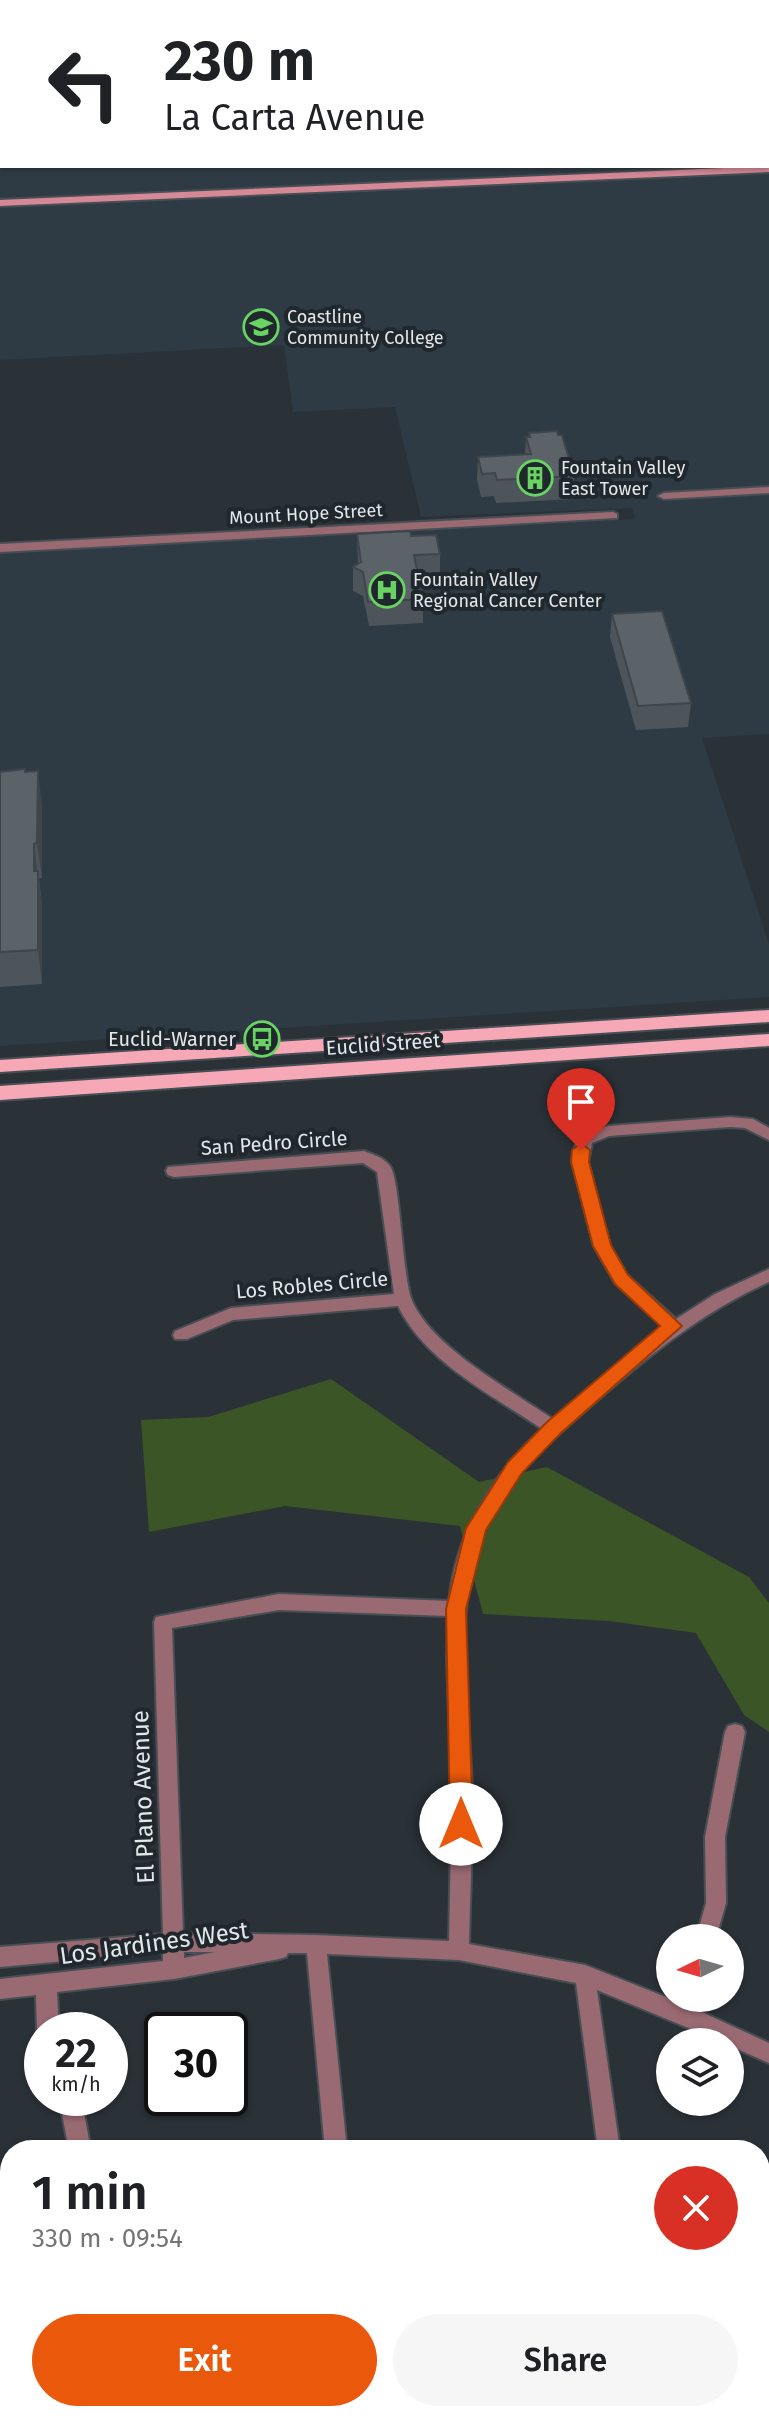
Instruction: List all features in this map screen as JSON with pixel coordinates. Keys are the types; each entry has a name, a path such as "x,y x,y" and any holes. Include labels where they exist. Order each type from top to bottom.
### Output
{"main road":[{"name":"Euclid Street","path":"0,1066 769,1016"},
{"name":"Euclid Street","path":"0,1093 769,1040"}],"street":[{"path":"0,203 769,169"},
{"path":"664,496 769,490"},
{"name":"Mount Hope Street","path":"0,548 613,516"},
{"path":"673,1326 621,1279 602,1246 580,1162 586,1139 608,1131 730,1122 748,1123 769,1135"},
{"name":"San Pedro Circle","path":"174,1171 364,1157 376,1161 385,1170 404,1299"},
{"path":"459,1951 462,1793 456,1609 476,1528 515,1468 554,1428 673,1326 715,1300 766,1279"},
{"path":"404,1299 413,1319 453,1358 554,1428"},
{"name":"Los Robles Circle","path":"181,1335 231,1314 404,1299"},
{"name":"El Plano Avenue","path":"174,1969 163,1622 279,1602 456,1609"},
{"path":"710,1924 716,1903 715,1837 735,1732"},
{"name":"Los Jardines West","path":"0,1957 174,1942 316,1944 459,1951 585,1975 656,1997"},
{"path":"316,1944 335,2140"},
{"name":"Los Jardines West","path":"0,1989 174,1969 316,1944"},
{"path":"585,1975 608,2140"},
{"path":"46,1985 47,2012"},
{"name":"Los Jardines West","path":"696,2012 769,2053"},
{"path":"73,2116 78,2140"}],"shaded area":[{"path":"0,168 769,168 769,734 702,738 769,944 769,997 0,1046 0,553 635,519 632,508 421,517 395,407 293,412 284,345 0,360"}],"green space":[{"path":"331,1379 479,1482 547,1467 749,1577 769,1603 769,1732 744,1715 696,1633 609,1621 483,1614 460,1526 285,1506 149,1532 141,1420 208,1417"}],"building":[{"path":"557,431 558,435 562,435 574,476 497,480 495,473 482,474 478,457 531,454 526,437 530,437 529,433"},
{"path":"410,531 411,536 436,535 440,554 414,555 423,599 368,602 363,572 353,567 361,562 357,534"},
{"path":"662,611 691,703 638,706 612,614"},
{"path":"25,769 25,772 38,771 34,871 38,871 38,950 0,952 0,772"}],"place":[{"name":"Coastline Community College","path":"261,327"},
{"name":"Fountain Valley East Tower","path":"535,478"},
{"name":"Fountain Valley Regional Cancer Center","path":"387,590"},
{"name":"Euclid-Warner","path":"262,1039"}],"route":[{"path":"461,1824 456,1609 476,1528 515,1468 554,1428 673,1326 621,1279 602,1246 580,1162 581,1150"}]}
